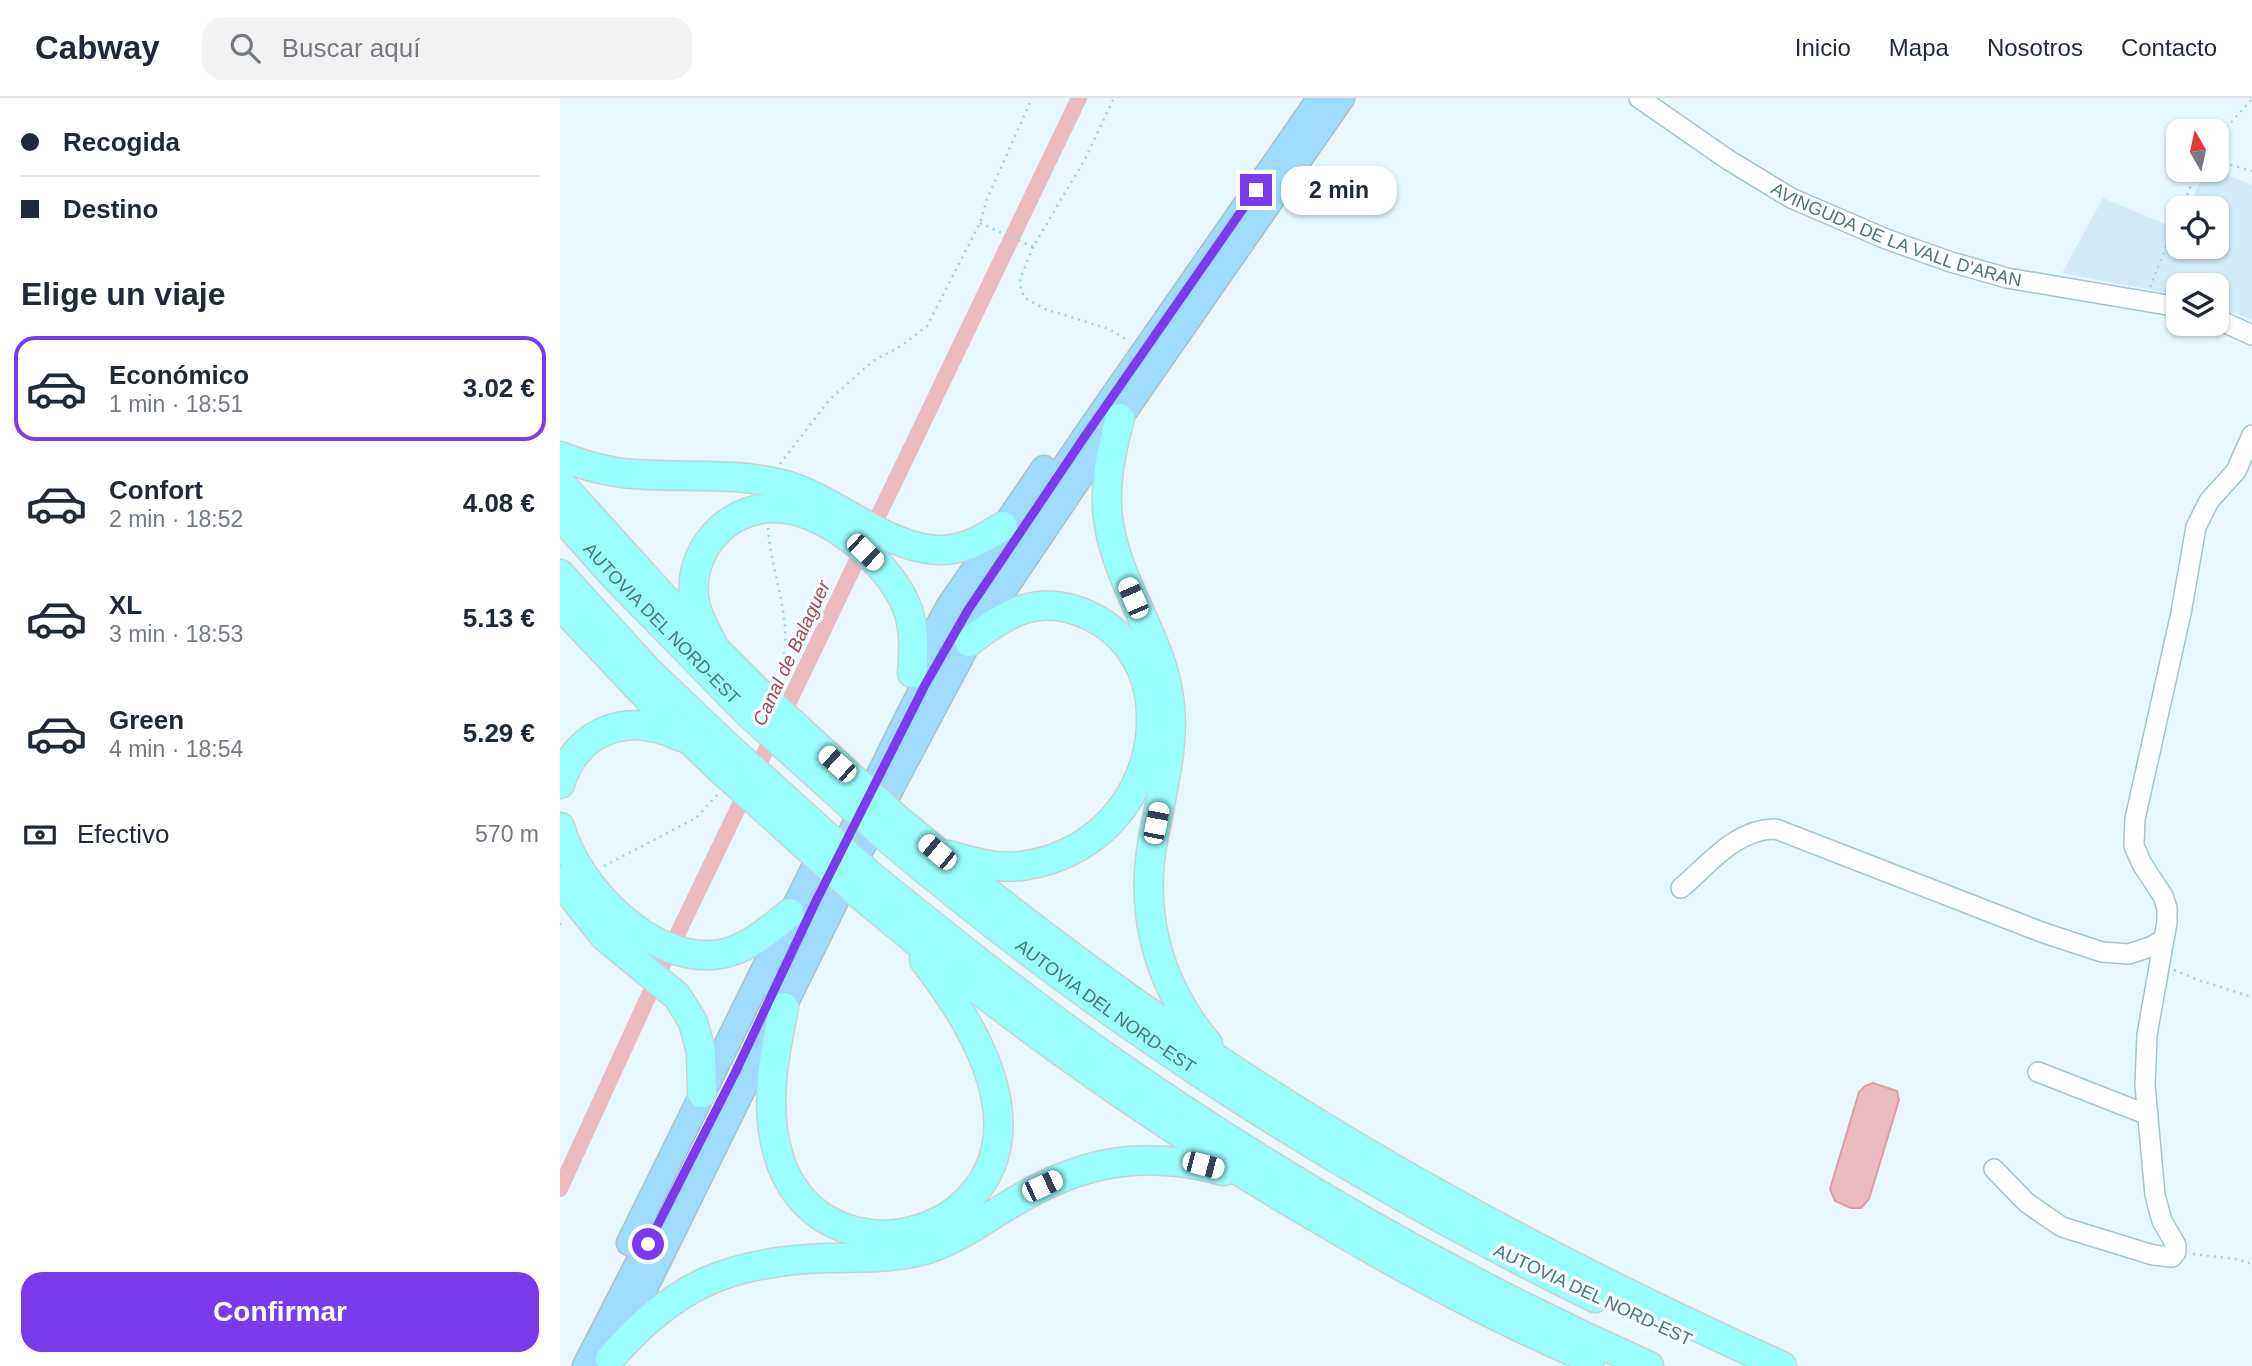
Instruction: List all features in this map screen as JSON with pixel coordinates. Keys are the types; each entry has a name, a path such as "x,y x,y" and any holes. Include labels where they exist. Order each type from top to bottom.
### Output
{"highway":[{"path":"1120,418 1107,474 1105,499 1108,525 1123,575 1160,660 1168,687 1171,716 1170,750 1150,860 1150,921 1157,953 1170,989 1192,1024 1228,1067"},
{"path":"560,456 589,467 622,473 718,475 766,481 804,492 846,524 901,595 909,615 914,647 912,673"},
{"path":"560,483 716,651 753,702 892,828 937,852 1087,969 1228,1067 1397,1170 1647,1303 1782,1366"},
{"path":"716,651 698,614 694,586 701,553 721,528 749,512 775,508 806,513 920,548 947,550 975,542 1003,526"},
{"name":"AUTOVIA DEL NORD-EST","path":"560,515 650,614 753,702"},
{"path":"560,574 724,758 865,885 1116,1064 1235,1143 1352,1214 1452,1270 1649,1366"},
{"path":"560,605 689,740"},
{"path":"937,852 982,864 1008,867 1046,861 1072,851 1107,826 1124,806 1143,770 1150,741 1150,704 1142,671 1127,645 1101,622 1066,608 1033,607 1004,616 969,642"},
{"path":"560,784 566,767 587,742 620,726 643,724 668,730 724,758"},
{"path":"560,827 571,855 595,890 627,921 651,938 672,948 696,955 724,953 747,945 790,913"},
{"name":"AUTOVIA DEL NORD-EST","path":"892,828 958,897 1091,999 1182,1062 1302,1139 1401,1198 1500,1251 1635,1317 1748,1366"},
{"path":"560,881 605,937 677,996 693,1022 701,1052 702,1093"},
{"path":"784,1007 773,1063 772,1123 782,1163 802,1197 818,1213 839,1226 874,1235 909,1233 932,1226 951,1215 970,1197 990,1166 998,1132 997,1105 987,1066 948,992 865,885"},
{"path":"904,932 1078,1064 1252,1180 1423,1278 1504,1320 1606,1366"},
{"path":"600,1364 656,1311 695,1286 716,1277 742,1268 786,1260 885,1256 920,1251 949,1240 1024,1195 1080,1170 1128,1159 1167,1159 1203,1165 1252,1180"}],"main road":[{"path":"600,1364 816,901 925,685 968,610 1083,439 1320,98"},
{"path":"600,1364 784,1007 893,785 969,642 1120,418 1342,98"},
{"path":"572,1366 601,1300 790,913 949,606 1132,344 1172,290 1240,213"}],"street":[{"name":"AVINGUDA DE LA VALL D'ARAN","path":"1639,98 1755,178 1791,198 1851,225 1951,262 2007,278 2166,304"},
{"path":"2229,324 2252,335"},
{"path":"1994,1169 2027,1203 2062,1227 2164,1257 2172,1257 2176,1252 2176,1245 2167,1232 2157,1207 2145,1085 2146,1051 2167,922 2165,902 2136,854 2133,839 2134,819 2181,613 2196,527 2209,501 2236,471 2252,435"},
{"path":"1681,888 1724,849 1757,831 1776,829 2044,933 2102,952 2129,954 2163,940"},
{"path":"2038,1072 2148,1115"}],"path":[{"path":"776,470 830,399 873,361 901,346 927,326 981,223 987,199 1032,98"},
{"path":"1114,98 1085,159 1033,247 1020,279 1021,290 1026,298 1045,309 1109,329 1132,344"},
{"path":"2230,124 2252,99"},
{"path":"2230,164 2252,170"},
{"path":"981,223 1033,247"},
{"path":"2147,300 2154,272 2166,245"},
{"path":"768,522 786,629"},
{"path":"2160,960 2182,974 2252,997"},
{"path":"2176,1252 2226,1257 2252,1264"}],"shaded area":[{"path":"2230,176 2252,185 2252,320 2229,311 2229,273 2166,273 2166,293 2062,273 2103,198 2166,225 2166,259 2229,259 2229,196 2193,196 2200,182 2230,182"},
{"path":"1873,1083 1897,1091 1899,1100 1869,1199 1861,1208 1851,1208 1835,1201 1830,1189 1859,1092"}],"waterway":[{"name":"Canal de Balaguer","path":"560,1189 666,958 1079,98"}],"route":[{"path":"648,1244 925,685 968,610 1256,190"}]}
